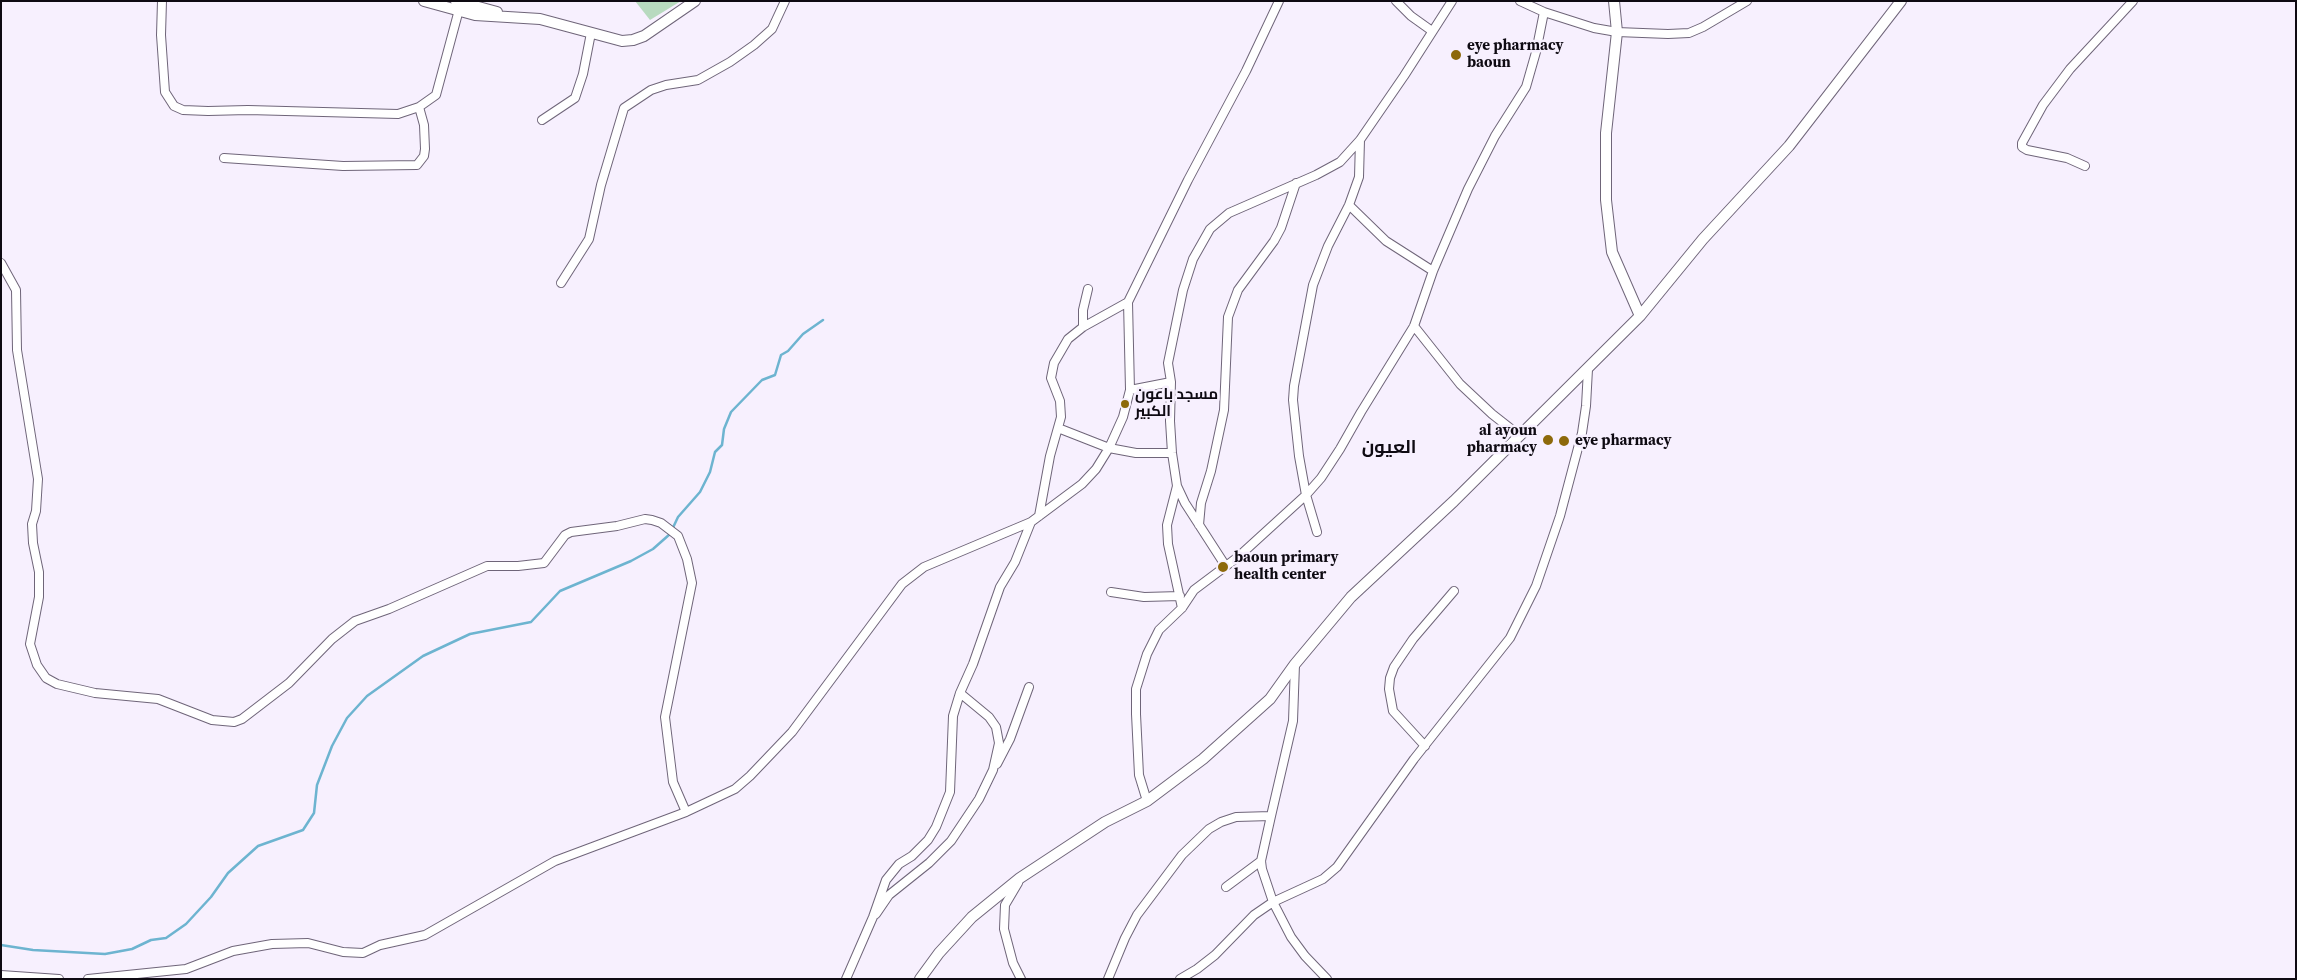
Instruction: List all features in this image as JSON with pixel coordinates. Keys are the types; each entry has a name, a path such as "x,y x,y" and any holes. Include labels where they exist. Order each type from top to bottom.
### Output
{"street":[{"path":"162,1 161,44 165,92 174,106 183,110 398,114 419,107 436,95 459,5"},
{"path":"424,1 459,5 510,17 540,19 612,40 633,40 644,36 695,1"},
{"path":"561,283 590,239 601,185 624,108 651,90 666,85 698,80 730,62 772,29 785,1"},
{"path":"88,979 186,969 234,951 272,944 308,943 343,952 363,953 380,945 425,935 555,861 686,812 735,789 750,776 797,726 891,595 902,584 924,567 1031,522 1082,484 1096,470 1110,448 1123,417 1130,390 1128,302 1188,180 1246,72 1279,1"},
{"path":"1396,1 1411,16 1432,31"},
{"path":"1225,565 1199,526 1177,486 1172,453 1171,382 1168,363 1183,290 1200,246 1210,229 1229,213 1329,169 1340,162 1360,140 1452,1"},
{"path":"1520,1 1573,23 1617,32 1689,33 1703,28 1736,4 1747,1"},
{"path":"1614,1 1617,32 1606,133 1606,208 1612,252 1640,316"},
{"path":"920,979 939,953 972,917 1020,878 1105,822 1147,801 1203,759 1270,699 1295,664 1352,597 1520,436 1640,316 1703,239 1795,139 1901,1"},
{"path":"2085,166 2067,158 2027,150 2022,147 2022,143 2044,105 2070,69 2132,1"},
{"path":"1147,801 1139,774 1136,689 1147,654 1159,630 1182,608 1194,590 1238,557 1306,495 1321,478 1340,449 1414,326 1450,228 1481,161 1526,87 1536,52 1544,12"},
{"path":"542,120 575,98 583,74 591,33"},
{"path":"224,158 352,166 417,166 424,156 425,149 424,125 419,107"},
{"path":"1317,532 1306,495 1294,419 1293,400 1296,369 1312,285 1328,246 1355,190 1360,166 1360,140"},
{"path":"1199,526 1202,504 1224,410 1227,380 1226,339 1230,311 1238,290 1274,241 1281,228 1296,183"},
{"path":"1349,205 1400,252 1433,271"},
{"path":"1,263 16,290 17,350 38,479 36,511 32,524 33,543 40,572 30,644 37,665 46,678 57,684 95,693 158,699 212,720 234,722 247,716 289,683 332,639 355,620 389,609 487,566 518,566 544,563 565,535 571,532 609,527 645,519 652,520 661,523 678,536 687,559 692,583 665,717 673,782 686,812"},
{"path":"1083,327 1083,310 1088,289"},
{"path":"1039,516 1061,407 1051,373 1060,349 1068,339 1083,327 1128,302"},
{"path":"1414,326 1460,384 1492,414 1520,436"},
{"path":"1180,979 1215,955 1247,920 1273,902 1323,879 1337,867 1425,746 1510,638 1536,586 1560,516 1582,433 1588,369"},
{"path":"1130,390 1171,382"},
{"path":"1058,428 1110,448 1136,453 1172,453"},
{"path":"1177,486 1167,525 1168,544 1182,608"},
{"path":"846,979 873,917 886,880 898,864 912,856 928,840 936,827 950,792 952,724 960,693 976,656 1000,587 1015,562 1031,522"},
{"path":"1425,746 1393,712 1389,689 1390,678 1394,667 1413,639 1454,591"},
{"path":"1111,592 1144,596 1180,596"},
{"path":"1295,664 1293,721 1261,861 1273,902 1291,937 1305,956 1327,979"},
{"path":"873,917 889,895 929,863 950,841 979,799 1010,739 1029,687"},
{"path":"960,693 989,717 996,727 999,742 993,770"},
{"path":"1108,979 1137,915 1182,856 1210,828 1236,817 1271,816"},
{"path":"1226,887 1261,861"},
{"path":"1020,878 1005,905 1003,918 1007,944 1021,979"},
{"path":"1,975 59,979"}],"green space":[{"path":"635,1 681,1 650,20"}],"waterway":[{"path":"1,945 33,950 105,954 132,949 151,940 166,938 186,924 211,897 228,873 258,846 303,830 314,813 317,785 332,746 347,718 367,696 423,656 470,634 531,622 560,591 631,561 653,549 670,534 678,517 700,492 710,472 715,452 722,445 724,429 731,412 762,380 775,375 781,355 788,351 803,334 823,320"}],"place":[{"name":"eye pharmacy baoun","path":"1456,55"},
{"name":"مسجد باعون الكبير","path":"1125,404"},
{"name":"al ayoun pharmacy","path":"1548,440"},
{"name":"eye pharmacy","path":"1564,441"},
{"name":"baoun primary health center","path":"1223,567"}],"district":[{"name":"العيون","path":"1389,448"}]}
